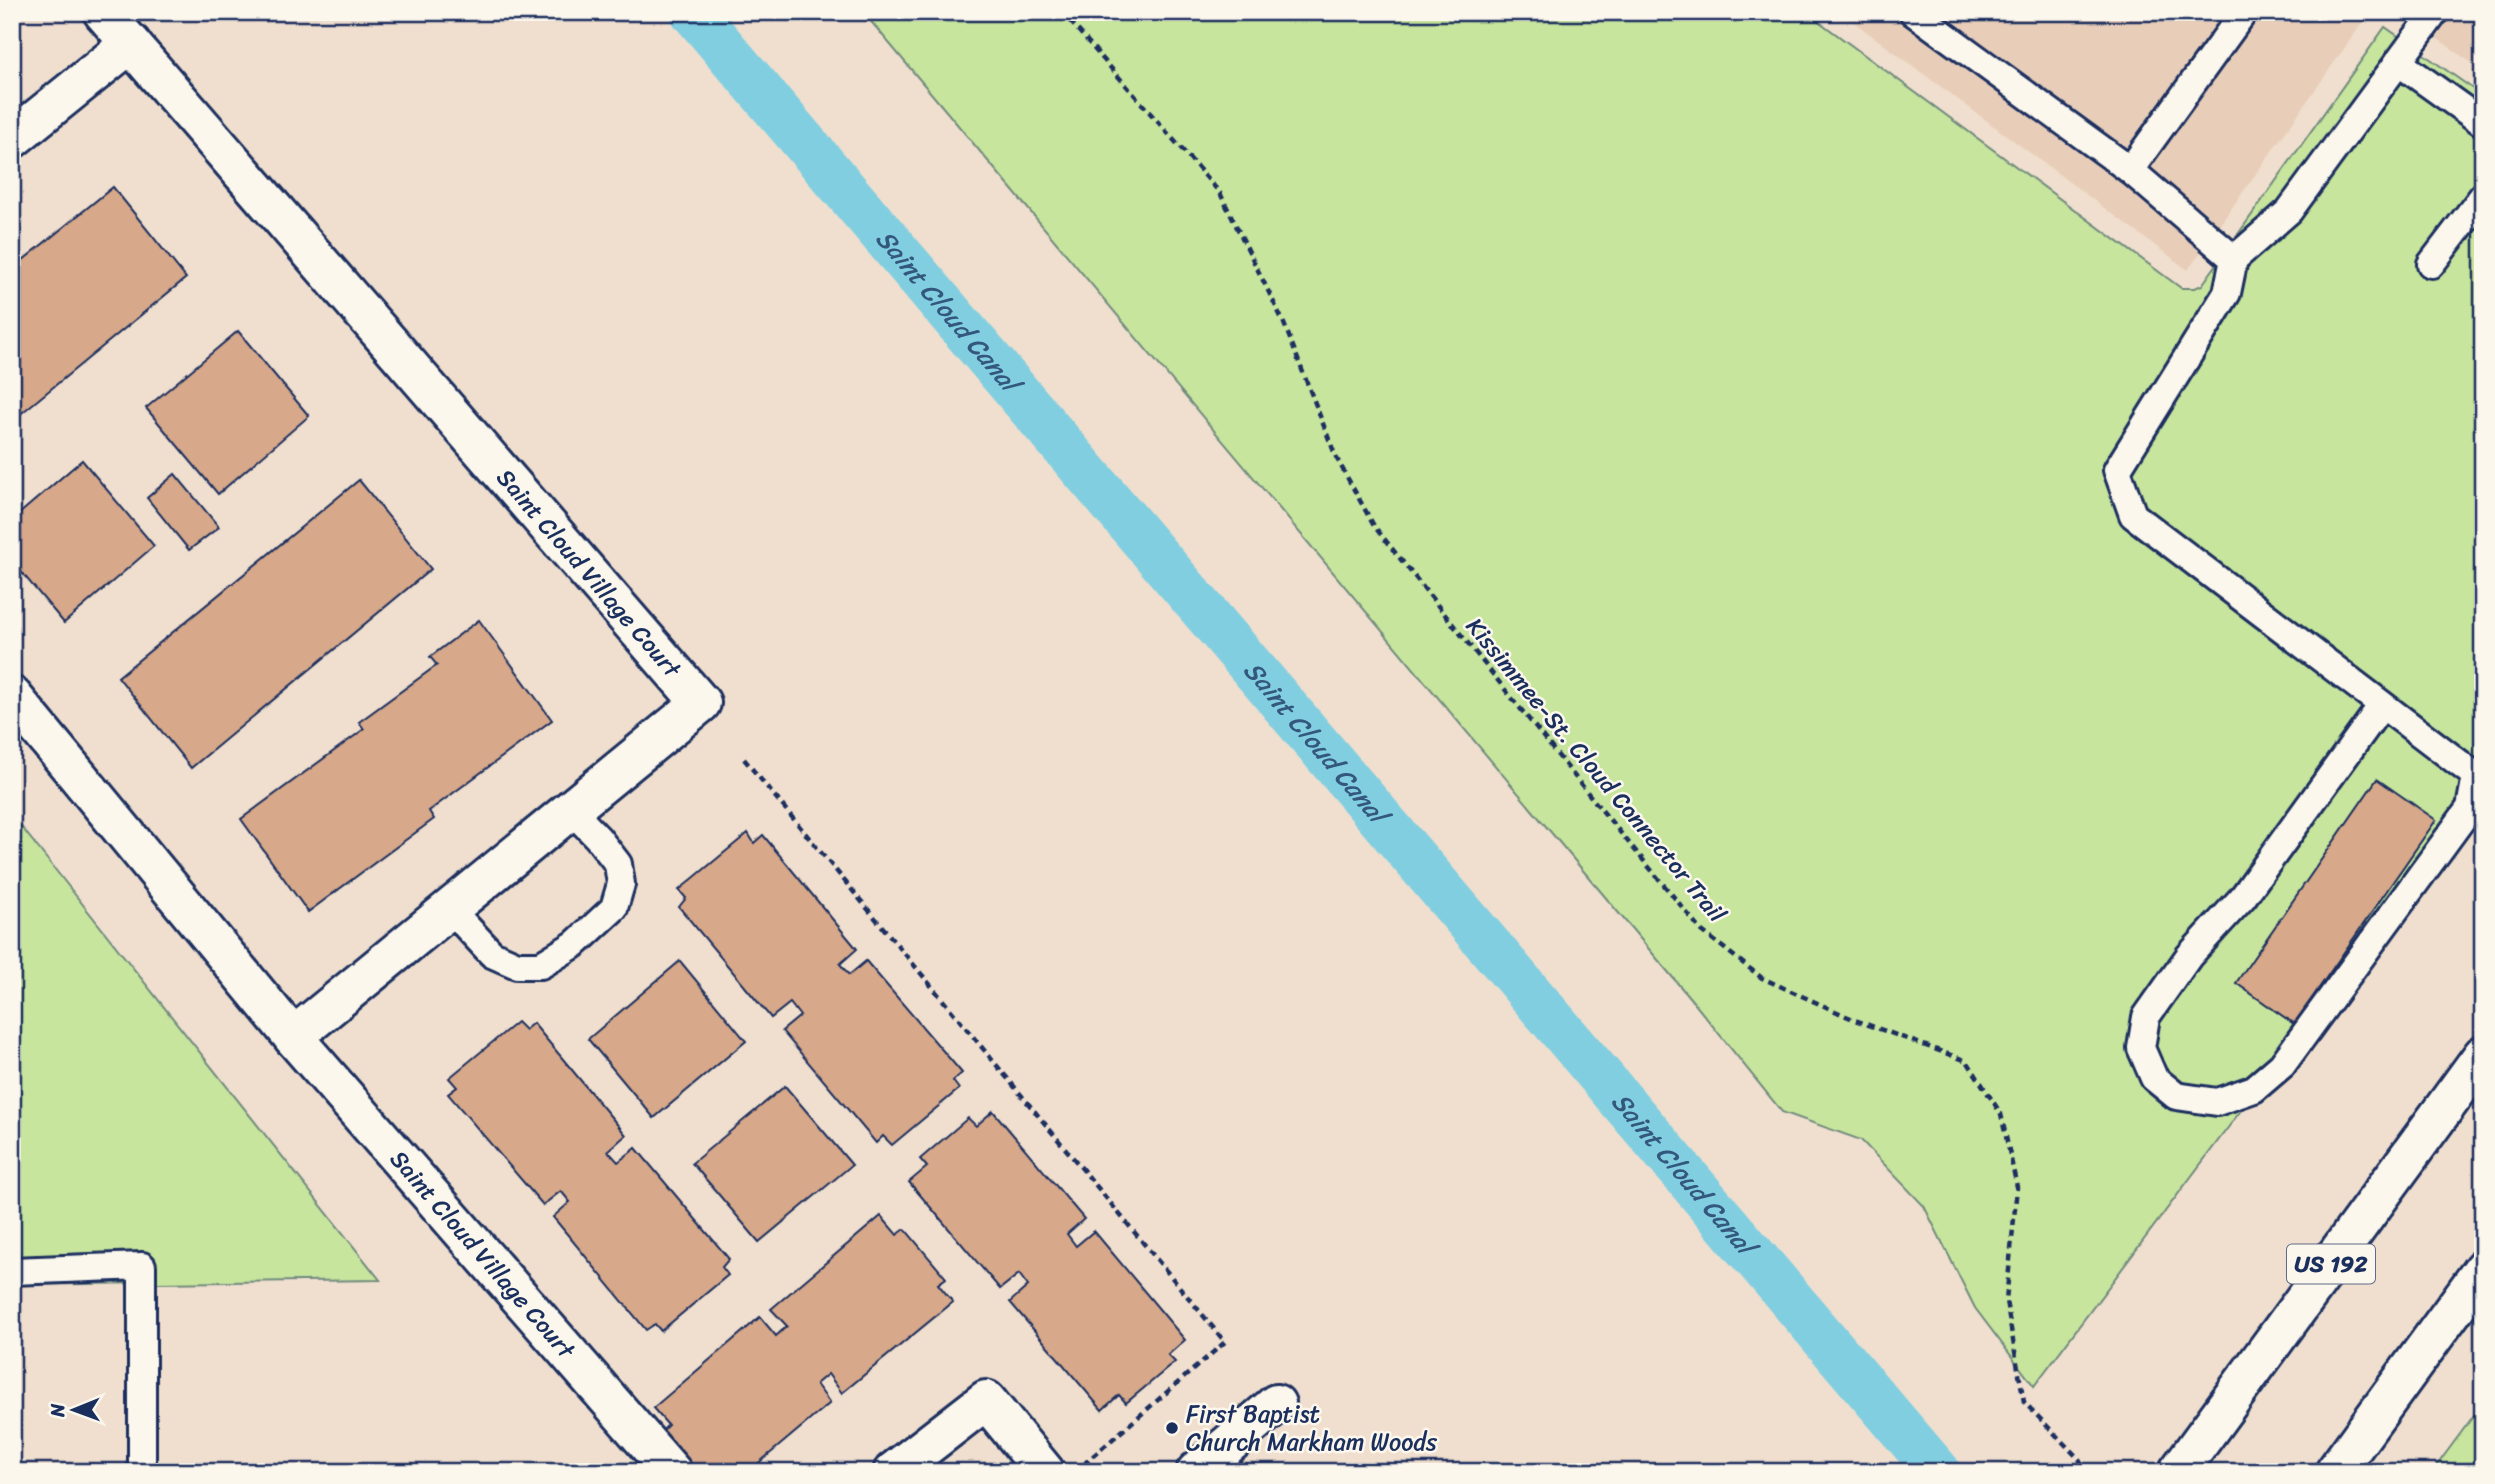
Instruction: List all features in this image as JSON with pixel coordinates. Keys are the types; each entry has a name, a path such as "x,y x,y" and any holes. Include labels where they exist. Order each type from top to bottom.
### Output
{"main road":[{"name":"Saint Cloud Village Court","path":"103,12 701,704 293,1037"},
{"path":"12,139 131,43"},
{"name":"Saint Cloud Village Court","path":"12,696 293,1037 672,1472"},
{"name":"US 192","path":"2178,1472 2483,1055"},
{"path":"2335,1472 2483,1269"},
{"path":"893,1472 986,1400 1045,1472"},
{"path":"1196,1472 1276,1404"}],"lane":[{"path":"1913,12 2130,170 2234,259"},
{"path":"2130,170 2244,12"},
{"path":"2382,705 2243,897 2189,956 2146,1017 2141,1048 2154,1079 2176,1096 2217,1102 2254,1089 2283,1065 2470,808 2476,776 2133,515 2117,470 2227,293 2234,259 2289,211 2435,12"},
{"path":"2398,62 2483,123"},
{"path":"2431,264 2483,196"},
{"path":"450,909 492,954 517,965 541,965 575,944 614,908 621,884 618,864 571,810"},
{"path":"12,1271 142,1266 142,1472"}],"path":[{"name":"Kissimmee-St. Cloud Connector Trail","path":"1062,12 1220,193 1283,321 1336,457 1374,526 1702,931 1762,978 1855,1020 1967,1061 2001,1114 2017,1187 2006,1301 2024,1402 2087,1472"},
{"path":"744,759 1225,1342 1075,1472"}],"shaded area":[{"path":"1840,12 2370,12 2188,270"},
{"path":"2400,12 2483,12 2483,71"}],"green space":[{"path":"863,12 1806,12 2181,288 2202,285 2385,27 2483,96 2483,788 2034,1386 1975,1308 1924,1206 1861,1140 1782,1112 1695,1004"},
{"path":"12,815 380,1280 12,1285"},
{"path":"2483,1403 2483,1472 2432,1472"}],"building":[{"path":"113,187 186,278 12,421 12,269"},
{"path":"238,331 309,416 218,494 146,408"},
{"path":"82,460 154,546 64,623 12,561 12,520"},
{"path":"175,474 219,527 189,550 147,498"},
{"path":"359,480 431,569 191,768 118,677"},
{"path":"479,620 552,720 429,811 434,819 308,912 241,819 364,729 359,722 437,665 430,657"},
{"path":"2377,779 2436,820 2294,1024 2236,983"},
{"path":"748,833 754,843 763,835 857,949 840,964 849,975 866,961 962,1073 953,1081 959,1089 892,1145 883,1136 876,1143 782,1031 800,1016 790,1003 771,1018 679,907 686,898 679,890"},
{"path":"680,961 746,1041 654,1118 588,1039"},
{"path":"517,1022 525,1030 533,1023 626,1135 608,1151 618,1162 636,1148 729,1259 722,1267 728,1275 661,1331 655,1324 646,1330 553,1217 570,1202 561,1191 543,1205 448,1094 457,1087 449,1078"},
{"path":"785,1086 852,1165 759,1242 692,1163"},
{"path":"993,1111 1084,1219 1067,1234 1076,1246 1094,1231 1185,1340 1168,1355 1175,1362 1126,1403 1119,1395 1102,1410 1010,1302 1028,1286 1019,1274 1000,1289 909,1182 927,1167 920,1159 968,1118 976,1126"},
{"path":"881,1216 897,1235 905,1229 946,1278 938,1284 953,1302 842,1393 828,1374 816,1384 830,1403 748,1472 692,1472 660,1433 668,1425 653,1408 760,1317 776,1336 787,1326 771,1309"}],"waterway":[{"name":"Saint Cloud Canal","path":"693,12 1938,1472"}],"place":[{"name":"First Baptist Church Markham Woods","path":"1172,1428"}]}
